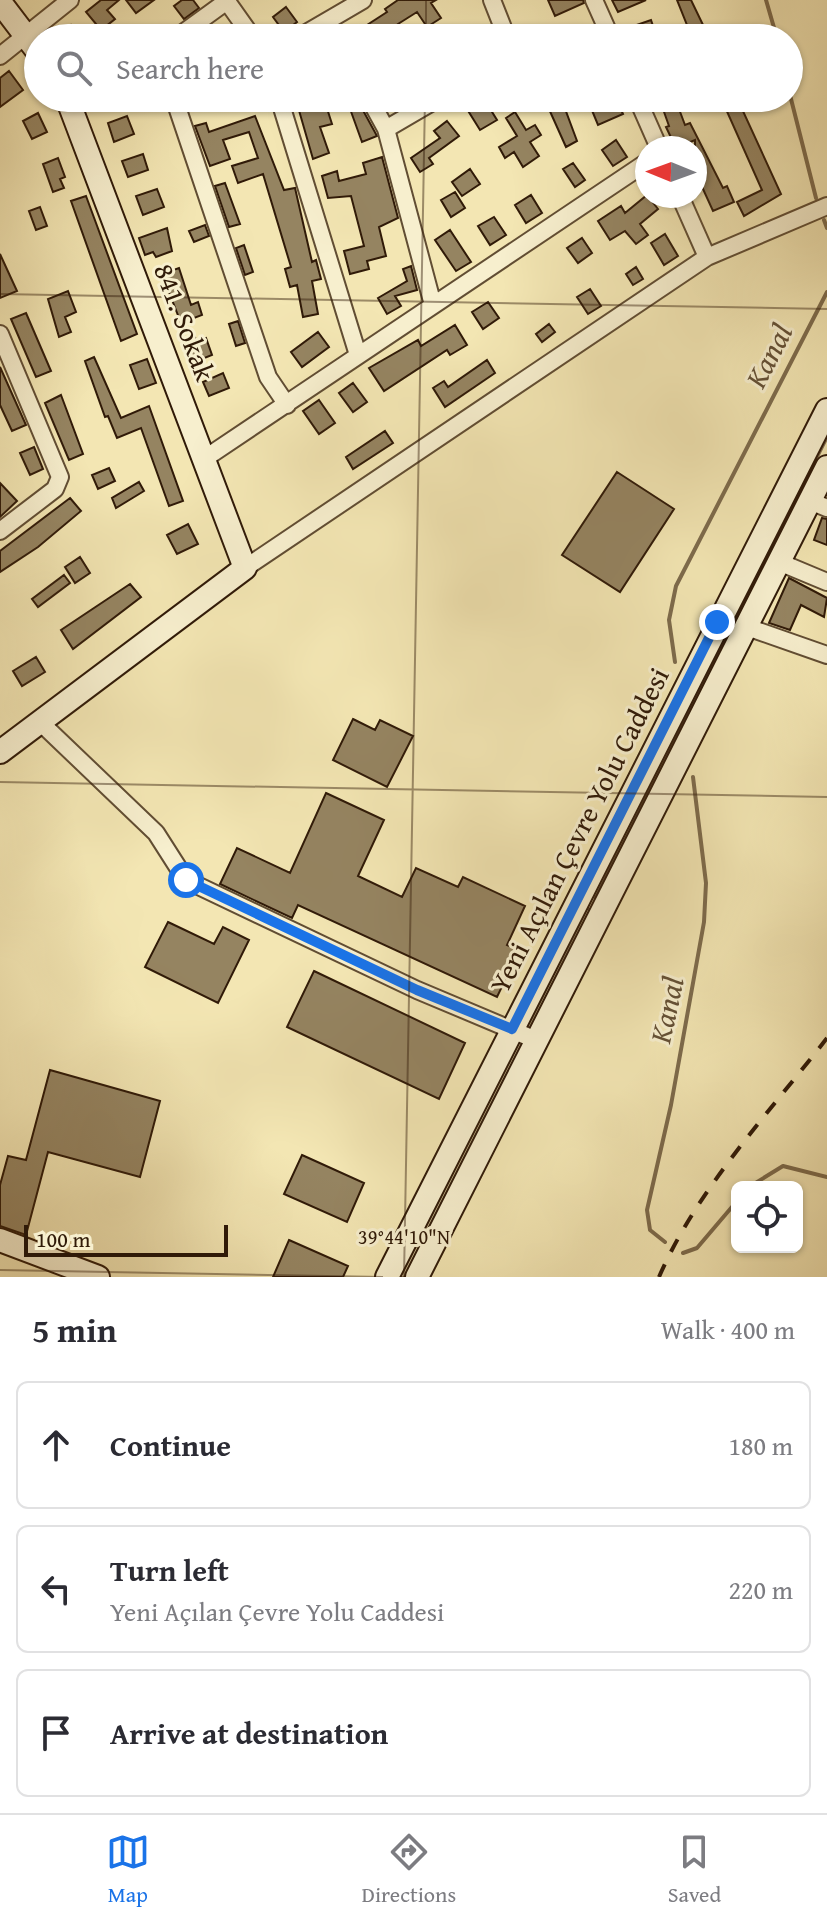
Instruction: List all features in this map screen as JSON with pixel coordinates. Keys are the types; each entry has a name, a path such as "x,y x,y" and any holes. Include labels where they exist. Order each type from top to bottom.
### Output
{"main road":[{"path":"0,2 24,33"},
{"name":"841. Sokak","path":"72,112 245,568"},
{"name":"Yeni Açılan Çevre Yolu Caddesi","path":"387,1277 827,410"},
{"name":"Yeni Açılan Çevre Yolu Caddesi","path":"417,1277 779,562 818,504 827,467"},
{"path":"0,752 245,568"},
{"path":"0,1240 98,1277"}],"street":[{"path":"49,24 70,0"},
{"path":"323,24 363,0"},
{"path":"492,0 501,24"},
{"path":"594,0 605,24"},
{"path":"195,24 226,1 243,24"},
{"path":"0,56 24,46"},
{"path":"179,112 268,377 287,405"},
{"path":"283,112 358,355"},
{"path":"377,112 386,129 433,305"},
{"path":"386,129 415,112"},
{"path":"643,112 654,136"},
{"path":"204,459 635,170"},
{"path":"245,568 707,257 827,206"},
{"path":"685,208 707,257"},
{"path":"0,531 55,489 60,477 2,346"},
{"path":"779,562 827,582"},
{"path":"747,627 827,655"},
{"path":"40,722 156,833 186,880 417,990 536,1040"}],"shaded area":[{"path":"827,422 827,439 595,898 589,894"},
{"path":"583,906 590,910 530,1029 523,1025"},
{"path":"519,1039 527,1043 406,1277 398,1277"}],"building":[{"path":"101,0 119,0 107,10 115,19 109,24 96,24 86,12"},
{"path":"126,0 154,0 136,13"},
{"path":"182,0 193,0 199,8 184,19 174,6"},
{"path":"398,0 436,0 431,3 441,18 425,24 417,12 398,24 369,24 387,12 385,9"},
{"path":"548,0 583,0 584,3 555,16"},
{"path":"612,0 646,0 618,12"},
{"path":"677,0 691,0 703,24 687,24"},
{"path":"286,7 297,22 278,24 273,17"},
{"path":"9,71 23,90 0,107 0,78"},
{"path":"299,112 328,112 332,124 320,127 329,153 313,159"},
{"path":"351,112 364,112 377,136 362,142"},
{"path":"469,112 492,112 497,120 480,130"},
{"path":"515,112 526,130 535,125 541,135 530,142 539,156 523,167 514,152 505,158 499,147 517,136 506,118"},
{"path":"550,112 566,112 577,141 566,147"},
{"path":"593,112 622,112 623,114 598,125"},
{"path":"664,112 680,112 685,125 690,123 697,136 670,136 666,127 669,126"},
{"path":"727,112 743,112 781,194 744,216 737,202 762,190"},
{"path":"38,113 47,132 32,139 23,121"},
{"path":"127,116 134,134 114,142 108,123"},
{"path":"255,116 284,190 295,188 312,262 316,260 321,279 312,281 318,314 303,317 297,285 290,287 285,269 291,267 263,174 238,183 232,166 258,158 249,132 223,140 230,159 210,166 195,126 206,123 209,132"},
{"path":"447,121 459,136 429,158 433,164 420,172 411,158 440,138 434,131"},
{"path":"616,140 627,157 613,166 602,150"},
{"path":"143,154 148,170 128,177 122,161"},
{"path":"707,156 734,202 713,211 707,198"},
{"path":"382,157 398,218 379,227 386,256 367,261 369,269 350,274 344,251 364,246 351,196 328,198 322,176 337,171 339,181 366,174 363,163"},
{"path":"58,158 65,177 60,179 64,188 53,192 43,164"},
{"path":"573,163 585,180 575,187 563,169"},
{"path":"470,169 480,184 462,196 452,182"},
{"path":"225,183 240,224 229,227 215,186"},
{"path":"157,189 164,207 143,215 136,196"},
{"path":"455,192 465,208 451,217 441,200"},
{"path":"531,195 542,213 526,223 515,205"},
{"path":"86,196 137,334 121,341 71,201"},
{"path":"635,205 635,208 658,209 640,224 648,235 636,244 625,231 610,240 598,221 621,206 625,213"},
{"path":"40,207 47,226 36,230 29,211"},
{"path":"494,217 506,235 490,245 478,226"},
{"path":"205,225 209,236 194,242 189,231"},
{"path":"167,228 172,251 156,257 153,252 145,255 139,238"},
{"path":"450,230 471,262 456,271 435,240"},
{"path":"665,234 678,256 664,265 651,243"},
{"path":"582,238 592,253 578,263 567,248"},
{"path":"244,245 253,272 245,275 236,248"},
{"path":"0,254 17,291 0,298"},
{"path":"411,266 417,290 395,296 401,306 387,314 378,298 407,281 403,269"},
{"path":"636,267 643,279 633,285 626,274"},
{"path":"179,268 191,305 198,302 202,315 181,323 162,274"},
{"path":"590,289 601,306 588,314 577,297"},
{"path":"68,291 76,312 65,317 71,332 59,337 48,299"},
{"path":"488,302 499,318 483,329 472,312"},
{"path":"26,313 51,371 36,377 11,319"},
{"path":"238,321 245,343 236,346 229,324"},
{"path":"549,324 555,332 542,342 536,334"},
{"path":"455,325 467,345 450,355 447,350 384,391 369,368 418,340 421,346"},
{"path":"318,332 329,347 302,367 291,352"},
{"path":"195,337 196,341 206,338 212,355 192,363 184,341"},
{"path":"94,357 121,418 149,406 183,501 169,506 141,428 117,438 108,416 105,417 85,361"},
{"path":"147,359 156,383 139,389 130,365"},
{"path":"487,360 495,373 445,407 433,388 444,381 448,387"},
{"path":"0,367 26,425 12,431 0,405"},
{"path":"223,373 229,388 209,396 203,382"},
{"path":"353,383 367,402 353,412 339,393"},
{"path":"61,395 83,454 69,460 45,403"},
{"path":"319,400 335,423 319,434 303,411"},
{"path":"385,431 393,443 353,469 346,457"},
{"path":"34,447 43,469 30,475 20,453"},
{"path":"109,468 115,481 98,489 92,475"},
{"path":"617,472 674,509 620,592 562,555"},
{"path":"139,482 144,491 116,508 112,498"},
{"path":"0,483 17,501 0,517"},
{"path":"70,498 81,511 38,547 0,572 0,551"},
{"path":"822,518 827,519 827,545 814,540"},
{"path":"188,524 198,544 177,554 167,535"},
{"path":"80,557 90,573 75,583 65,567"},
{"path":"64,575 70,583 38,607 32,599"},
{"path":"789,578 827,598 824,617 801,605 790,630 769,623"},
{"path":"130,584 141,597 73,649 61,630"},
{"path":"36,657 45,672 22,686 13,671"},
{"path":"353,719 375,730 380,720 413,736 387,787 333,760"},
{"path":"326,793 384,820 358,876 402,897 416,868 458,887 463,877 525,906 507,945 519,951 497,997 298,905 292,918 220,884 237,848 290,873"},
{"path":"168,922 214,944 223,927 249,940 218,1003 145,967"},
{"path":"314,971 465,1043 439,1099 287,1027"},
{"path":"50,1070 160,1101 140,1177 48,1152 26,1235 0,1226 0,1185 8,1156 26,1160"},
{"path":"302,1155 364,1183 347,1222 284,1194"},
{"path":"289,1240 348,1266 343,1277 273,1277"}],"waterway":[{"name":"Kanal","path":"766,0 773,24"},
{"name":"Kanal","path":"794,112 816,198"},
{"name":"Kanal","path":"824,220 827,228"},
{"name":"Kanal","path":"675,662 669,620 676,586 827,292"},
{"name":"Kanal","path":"665,1242 650,1230 647,1210 671,1105 704,922 706,883 693,777"},
{"name":"Kanal","path":"759,1181 783,1166 827,1177"},
{"name":"Kanal","path":"683,1253 697,1248 731,1208"}],"railway":[{"path":"659,1277 693,1213 714,1182 827,1038"}],"route":[{"path":"186,880 417,990 512,1029 717,622"}]}
